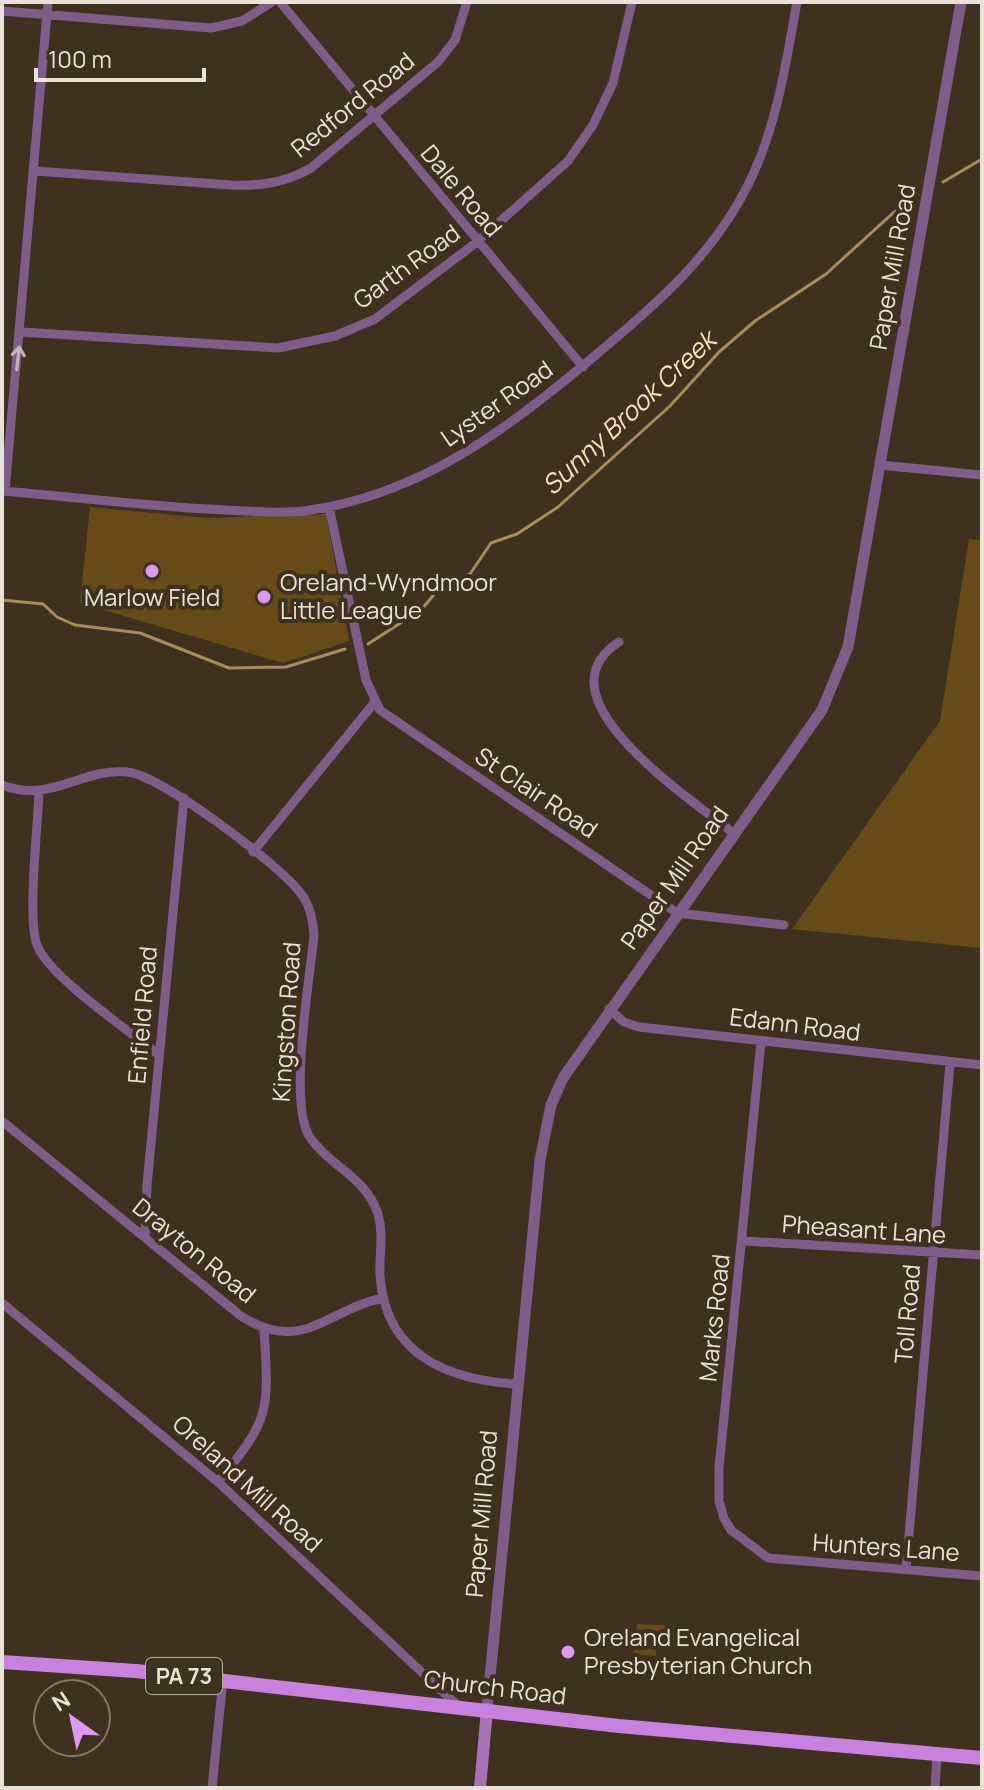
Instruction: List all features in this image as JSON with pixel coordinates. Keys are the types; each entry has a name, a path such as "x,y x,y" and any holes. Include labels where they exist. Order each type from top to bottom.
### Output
{"main road":[{"name":"Church Road","path":"2,1662 223,1679 619,1726 982,1758"},
{"name":"Paper Mill Road","path":"480,1788 487,1709"}],"street":[{"path":"3,491 21,332 48,2"},
{"path":"2,11 211,28 242,21 272,2"},
{"name":"Dale Road","path":"280,2 583,367"},
{"name":"Redford Road","path":"35,171 231,185 274,183 311,168 447,52 460,30 467,2"},
{"name":"Garth Road","path":"21,332 256,349 313,342 375,319 477,242 556,175 582,144 618,69 632,2"},
{"name":"Lyster Road","path":"3,491 210,510 273,512 329,507 405,483 465,454 583,367 677,285 736,208 773,121 797,2"},
{"name":"Paper Mill Road","path":"487,1709 516,1384 546,1122 563,1078 822,710 838,677 848,647 961,2"},
{"path":"880,465 982,475"},
{"path":"253,852 374,703 366,680 329,507"},
{"path":"619,642 605,652 596,672 598,704 606,721 626,744 733,833"},
{"name":"St Clair Road","path":"374,703 677,913"},
{"name":"Kingston Road","path":"2,785 39,792 61,788 102,772 151,777 184,798 298,889 312,918 314,935 299,1096 300,1115 314,1143 364,1187 378,1213 383,1298 401,1332 427,1361 464,1379 516,1384"},
{"path":"39,792 34,922 38,947 55,971 159,1055"},
{"name":"Enfield Road","path":"145,1237 184,798"},
{"path":"677,913 784,925"},
{"name":"Edann Road","path":"609,1009 624,1022 639,1027 982,1065"},
{"name":"Marks Road","path":"761,1041 744,1241 719,1468 719,1501 731,1530 750,1548 768,1558 788,1561"},
{"name":"Toll Road","path":"906,1569 950,1063"},
{"name":"Drayton Road","path":"2,1121 241,1316 264,1329 286,1333 315,1328 363,1304 383,1298"},
{"name":"Pheasant Lane","path":"744,1241 933,1255 982,1255"},
{"name":"Oreland Mill Road","path":"2,1303 218,1482 457,1705"},
{"path":"218,1482 251,1442 263,1420 267,1385 264,1329"},
{"name":"Hunters Lane","path":"788,1561 982,1576"},
{"path":"212,1788 223,1679"},
{"path":"935,1788 937,1754"}],"shaded area":[{"name":"Marlow Field","path":"90,507 206,518 326,514 349,641 283,663 80,603"},
{"path":"969,539 982,541 982,948 792,929 940,721"},
{"path":"637,1624 676,1626 675,1641 657,1640 656,1656 634,1654"}],"waterway":[{"name":"Sunny Brook Creek","path":"943,182 982,159"},
{"name":"Sunny Brook Creek","path":"368,644 422,609 441,586 470,574 491,543 517,534 558,507 670,406 719,352 755,321 826,274 893,213 914,200"},
{"name":"Sunny Brook Creek","path":"2,600 43,604 57,617 75,625 140,633 229,668 286,667 345,649"}],"place":[{"name":"Marlow Field","path":"152,571"},
{"name":"Oreland-Wyndmoor Little League","path":"264,597"},
{"name":"Oreland Evangelical Presbyterian Church","path":"568,1652"}]}
